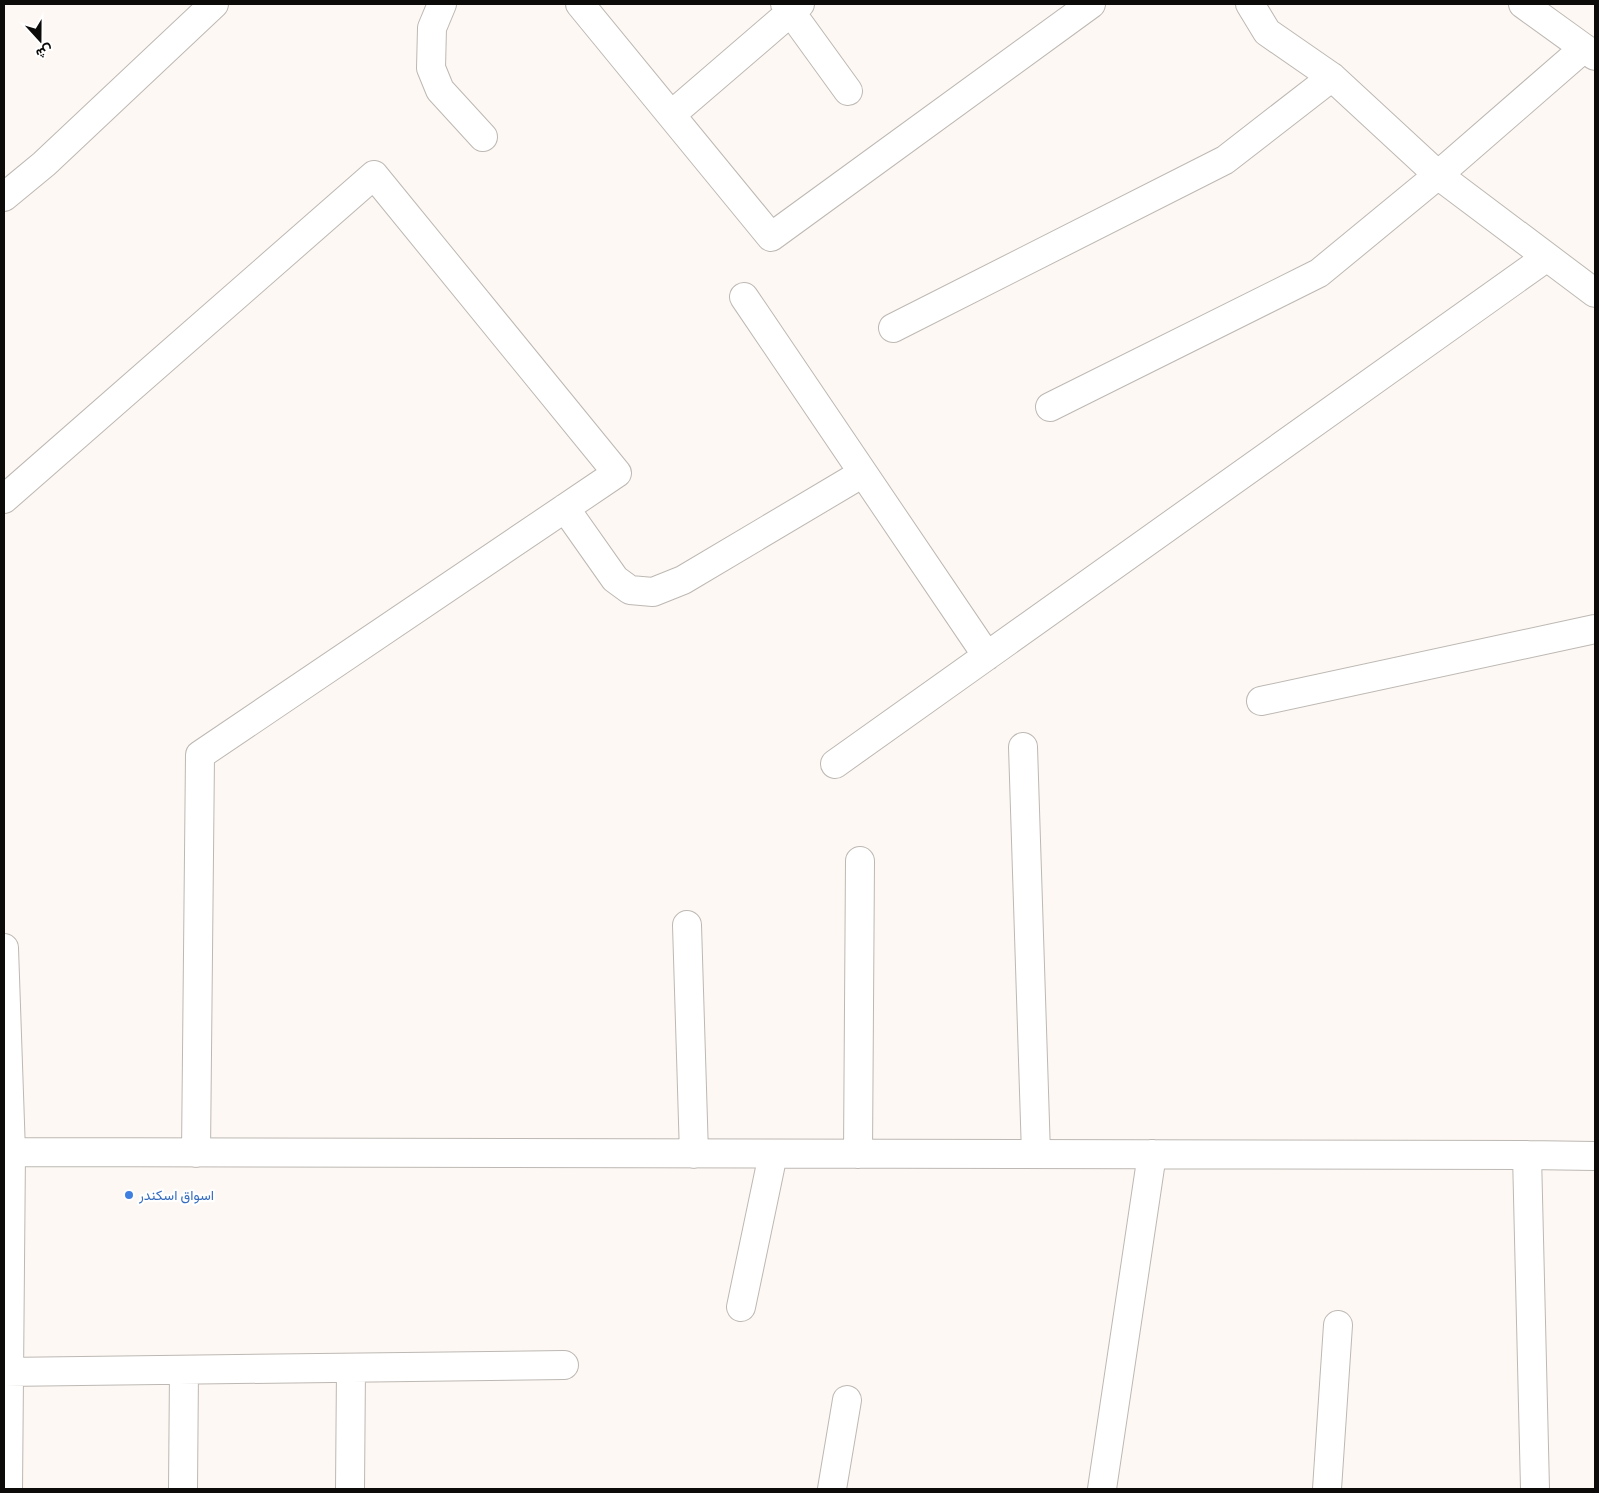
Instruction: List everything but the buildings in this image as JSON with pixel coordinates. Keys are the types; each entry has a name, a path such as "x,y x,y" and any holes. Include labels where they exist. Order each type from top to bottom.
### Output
{"street":[{"path":"4,197 44,164 214,4"},
{"path":"442,4 432,28 431,68 440,90 483,137"},
{"path":"580,4 771,237 1091,4"},
{"path":"1250,4 1268,32 1332,77 1438,175 1595,293"},
{"path":"1050,407 1320,273 1590,52 1523,4"},
{"path":"671,115 792,6 848,91"},
{"path":"893,328 1224,160 1332,77"},
{"path":"4,499 374,175 617,473 200,755 196,1153"},
{"path":"835,764 1548,257"},
{"path":"744,298 986,656"},
{"path":"565,508 615,579 630,590 653,592 683,580 863,473"},
{"path":"1261,701 1595,629"},
{"path":"1023,747 1036,1154"},
{"path":"858,1154 860,861"},
{"path":"687,925 694,1154"},
{"path":"4,948 8,1152 6,1372 8,1489"},
{"path":"8,1152 1595,1156"},
{"path":"741,1307 773,1154"},
{"path":"1102,1489 1152,1154"},
{"path":"1527,1155 1535,1489"},
{"path":"1326,1489 1338,1325"},
{"path":"6,1372 564,1365"},
{"path":"350,1489 351,1368"},
{"path":"183,1489 184,1370"},
{"path":"832,1489 847,1400"}],"place":[{"name":"اسواق اسكندر","path":"129,1195"}]}
